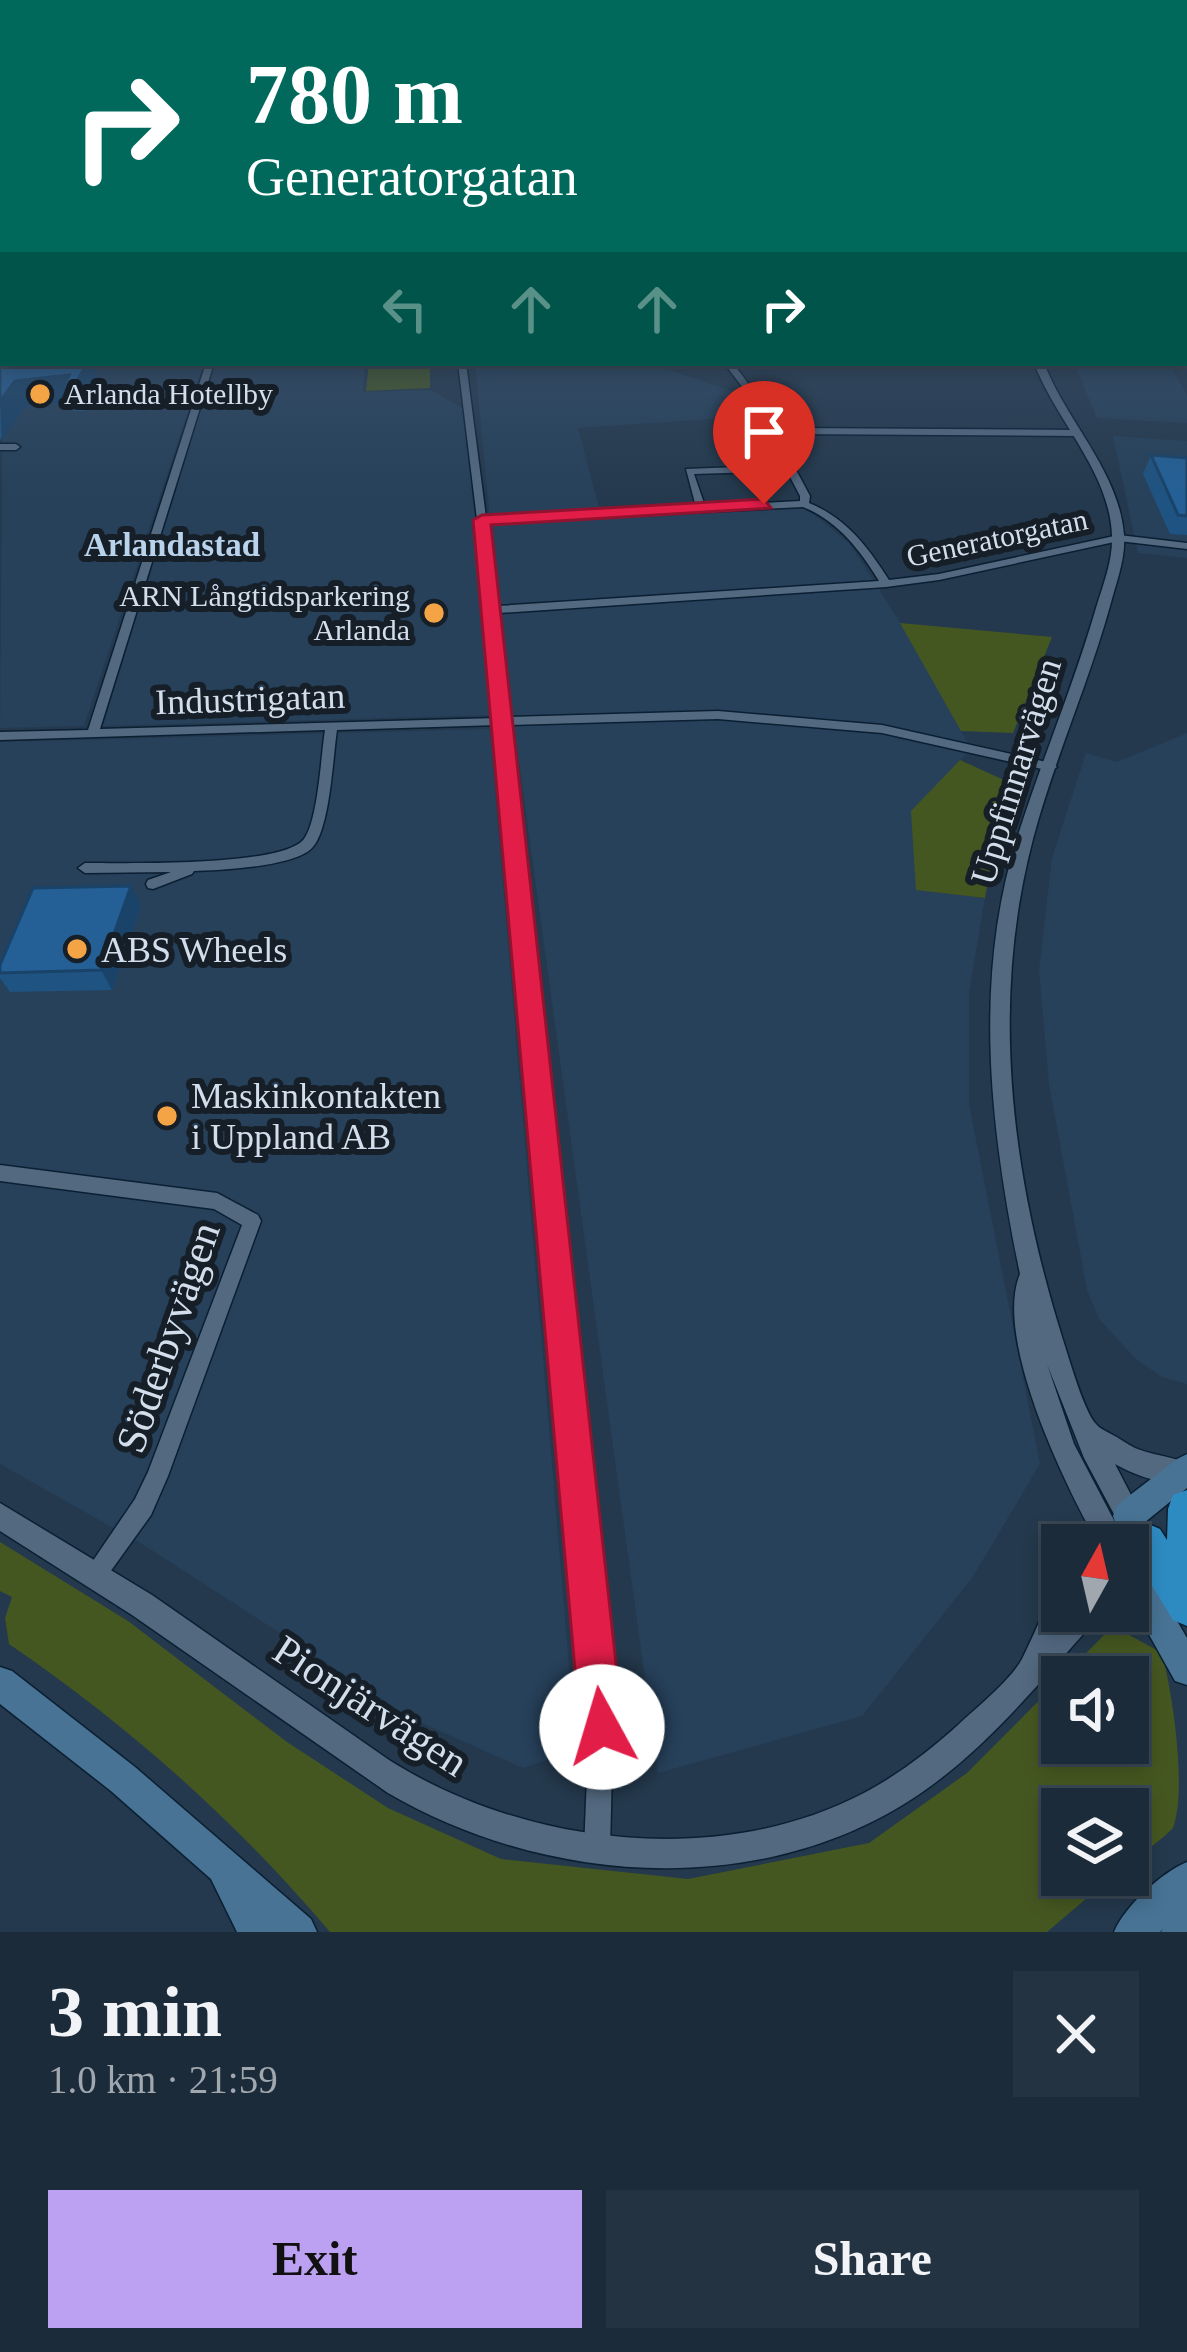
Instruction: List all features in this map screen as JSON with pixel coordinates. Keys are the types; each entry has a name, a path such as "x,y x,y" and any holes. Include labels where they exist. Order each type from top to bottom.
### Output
{"highway":[{"path":"1185,1490 1187,1582"},
{"path":"1149,1570 1187,1606"}],"main road":[{"path":"1146,1524 1185,1490"},
{"path":"1149,1597 1187,1669"},
{"path":"0,1683 123,1779 298,1932"},
{"path":"1133,1932 1180,1910 1187,1863"},
{"path":"222,1870 258,1932"}],"street":[{"path":"93,733 209,366"},
{"path":"462,366 493,610 602,1727 597,1850"},
{"path":"730,366 781,429 1078,433"},
{"name":"Uppfinnarvägen","path":"1042,366 1106,479 1118,538 1087,664 1019,861 1003,967 1008,1130 1028,1277 1115,1524"},
{"path":"0,447 16,447"},
{"name":"Generatorgatan","path":"701,508 689,471 776,464 790,468 806,496 804,504 825,513 854,538 886,584"},
{"path":"482,520 804,504"},
{"name":"Generatorgatan","path":"493,610 886,584 1118,538 1187,546"},
{"name":"Industrigatan","path":"0,736 774,717 940,739 1051,767"},
{"path":"85,868 285,859 304,849 311,839 332,726"},
{"path":"153,884 201,866"},
{"name":"Söderbyvägen","path":"0,1173 217,1201 252,1221 157,1476 123,1538 97,1571"},
{"name":"Uppfinnarvägen","path":"1028,1277 1024,1313 1039,1373 1071,1463 1109,1524"},
{"path":"1083,1430 1185,1490"},
{"name":"Pionjärvägen","path":"0,1516 97,1571 436,1803 525,1836 597,1850 713,1852 798,1836 873,1805 936,1761 1064,1632"},
{"name":"Pionjärvägen","path":"1034,1662 1044,1632"}],"shaded area":[{"path":"3,366 203,366 84,726 0,728"},
{"path":"214,366 365,366 363,392 431,390 467,411 493,715 103,726"},
{"path":"475,366 658,366 743,395 755,416 578,428 602,519 783,505 807,509 849,543 907,633 971,749 912,811 917,890 985,898 969,992 969,1104 1040,1464 972,1578 862,1716 658,1773 500,624"},
{"path":"1075,366 1171,366 1187,395 1187,423 1097,418"},
{"path":"1113,436 1187,441 1187,558 1138,553"},
{"path":"490,729 576,1750 523,1768 411,1718 147,1547 0,1464 0,742"},
{"path":"1187,733 1187,1384 1162,1377 1136,1359 1099,1319 1087,1290 1049,1084 1039,970 1052,858 1086,753 1117,762"}],"green space":[{"path":"369,366 430,366 430,388 366,391"},
{"path":"900,623 1052,637 1013,733 961,731"},
{"path":"960,760 1006,781 985,898 916,890 911,811"},
{"path":"0,1542 128,1621 287,1742 388,1808 501,1859 688,1879 869,1843 967,1773 1041,1698 1041,1764 1149,1764 1149,1656 1083,1656 1107,1632 1124,1632 1162,1653 1177,1742 1177,1811 1173,1828 1149,1848 1149,1788 1041,1788 1041,1896 1089,1896 1047,1932 330,1932 179,1777 97,1708 9,1644 5,1618 12,1597 0,1591"}],"building":[{"path":"0,366 85,366 75,385 64,385 69,375 15,381 0,401"},
{"path":"1151,455 1187,458 1187,516 1178,515"},
{"name":"ABS Wheels","path":"131,886 101,970 0,973 33,888"}],"place":[{"name":"Arlanda Hotellby","path":"40,394"},
{"name":"ARN Långtidsparkering Arlanda","path":"434,613"},
{"name":"ABS Wheels","path":"77,949"},
{"name":"Maskinkontakten i Uppland AB","path":"167,1116"}],"district":[{"name":"Arlandastad","path":"172,544"}],"route":[{"path":"602,1727 482,520 764,504"}]}
